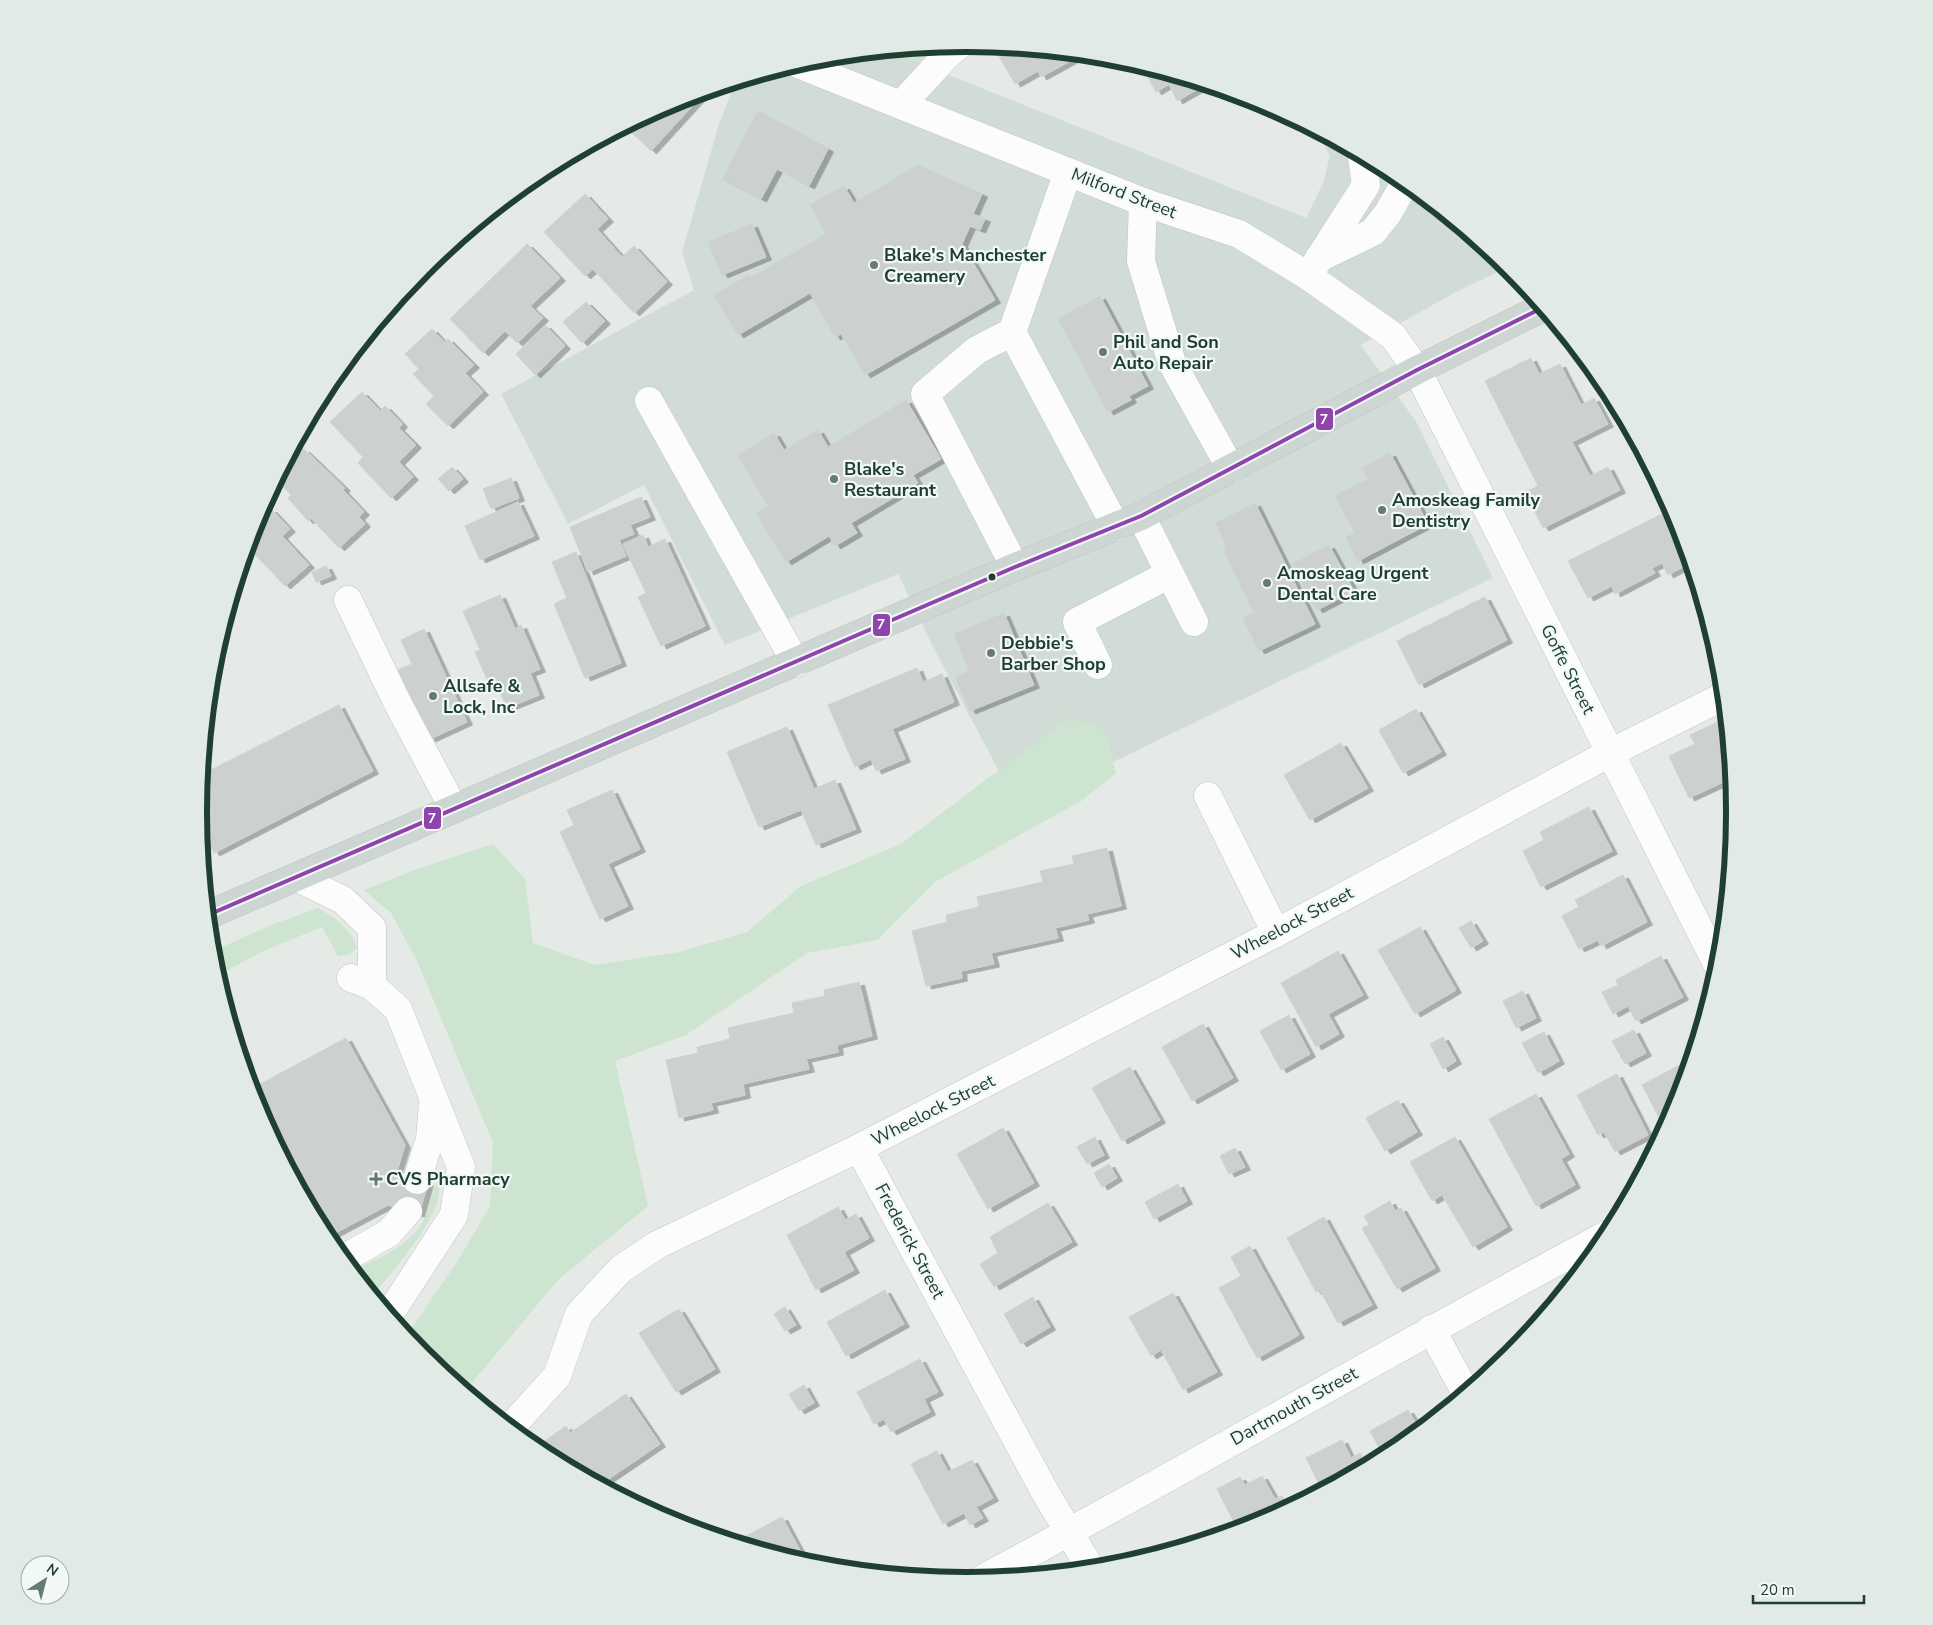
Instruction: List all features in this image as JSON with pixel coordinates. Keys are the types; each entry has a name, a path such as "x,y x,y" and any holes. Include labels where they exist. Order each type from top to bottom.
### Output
{"main road":[{"path":"213,913 1015,567 1141,516 1418,370 1537,310"}],"street":[{"path":"901,105 950,53"},
{"name":"Milford Street","path":"810,69 1143,202 1239,234 1313,267 1393,336 1418,370"},
{"path":"1015,567 925,394 977,350 1012,332 1068,172"},
{"path":"1313,267 1374,176"},
{"path":"1313,267 1373,232 1388,213 1401,190"},
{"path":"1143,202 1141,261 1172,363 1231,468"},
{"path":"1012,332 1116,527"},
{"name":"Goffe Street","path":"1418,370 1713,956"},
{"path":"649,402 796,663"},
{"path":"1141,516 1194,622"},
{"path":"1098,666 1077,622 1170,574"},
{"path":"348,600 398,704 454,809"},
{"name":"Wheelock Street","path":"859,1148 1276,933 1610,753 1718,699"},
{"path":"1208,796 1276,933"},
{"path":"296,877 343,900 372,928 361,982 398,1009 461,1167 454,1215 392,1310"},
{"path":"417,1180 430,1139 433,1099"},
{"path":"515,1423 557,1376 579,1314 620,1269 657,1245 859,1148"},
{"name":"Frederick Street","path":"859,1148 1069,1533 1087,1563"},
{"path":"350,1255 388,1233 408,1211"},
{"name":"Dartmouth Street","path":"996,1571 1069,1533 1431,1329 1593,1242"},
{"path":"1431,1329 1463,1388"}],"shaded area":[{"path":"901,56 1306,218 1323,183 1330,156 1322,141 1346,154 1389,181 1429,210 1468,241 1500,271 1456,292 1361,345 1417,423 1493,578 1113,762 1102,728 1068,719 999,771 932,645 898,574 725,645 644,485 568,524 501,394 694,290 682,252 719,124 732,90 770,78 818,67"}],"green space":[{"path":"930,53 918,63 900,56"},
{"path":"1068,718 1102,728 1116,773 1083,800 935,882 877,940 807,953 686,1035 615,1061 648,1206 559,1279 469,1387 465,1384 410,1330 457,1262 490,1206 493,1143 418,963 391,913 364,890 417,869 493,844 525,879 533,943 595,965 679,952 747,932 801,886 901,844"},
{"path":"318,908 346,929 357,948 349,955 338,956 322,927 261,952 224,972 219,948 271,925"},
{"path":"439,1174 439,1194 431,1217 414,1244 377,1290 359,1268 393,1250 410,1238 422,1223"}],"building":[{"path":"997,53 1072,60 1041,77 1038,71 1015,84"},
{"path":"1146,74 1198,89 1177,101 1169,84 1156,92"},
{"path":"695,103 651,151 630,131"},
{"path":"758,111 828,149 809,186 777,169 761,199 722,179"},
{"name":"Blake's Manchester Creamery","path":"918,165 982,194 973,214 985,219 980,230 970,226 962,244 995,300 865,375 841,334 835,337 810,293 738,335 714,295 749,275 750,278 826,234 810,205 844,186 854,203"},
{"path":"585,194 608,219 597,229 622,257 634,246 667,282 634,313 593,269 585,276 544,232"},
{"path":"752,224 766,257 722,275 708,242"},
{"path":"527,244 560,278 530,306 543,318 517,343 505,331 483,353 450,319"},
{"name":"Phil and Son Auto Repair","path":"1100,296 1148,386 1129,396 1131,400 1108,412 1058,319"},
{"path":"586,302 605,321 582,343 563,322"},
{"path":"545,325 565,346 535,375 516,354"},
{"path":"432,329 444,342 448,339 474,365 465,373 483,392 448,426 426,404 434,396 413,374 419,369 405,354"},
{"path":"1531,358 1539,374 1560,364 1581,405 1594,398 1608,424 1572,442 1590,476 1608,467 1620,490 1543,528 1525,492 1538,486 1485,381"},
{"path":"362,392 380,411 385,406 402,424 399,428 416,445 399,462 413,477 391,498 358,463 363,457 330,422"},
{"name":"Blake's Restaurant","path":"906,400 941,459 913,475 918,483 851,523 857,533 835,546 829,536 786,562 756,513 768,506 738,455 774,433 784,450 818,430 828,447"},
{"path":"304,449 345,488 343,490 364,512 359,517 365,524 339,548 311,518 308,521 288,498 291,495 281,484 294,458"},
{"name":"Amoskeag Family Dentistry","path":"1390,453 1428,524 1358,561 1346,537 1355,533 1335,496 1368,479 1362,468"},
{"path":"452,467 463,479 449,491 438,479"},
{"path":"511,478 519,498 491,509 483,489"},
{"path":"641,497 650,517 630,525 634,534 619,540 626,556 588,572 570,527"},
{"path":"518,502 534,536 480,560 465,526"},
{"name":"Amoskeag Urgent Dental Care","path":"1255,503 1315,624 1259,651 1243,618 1254,613 1225,554 1225,542 1215,523"},
{"path":"271,509 290,529 282,536 309,565 285,586 253,552"},
{"path":"1665,513 1685,566 1668,575 1662,563 1652,568 1655,573 1615,594 1612,586 1588,598 1568,561"},
{"path":"643,535 648,547 665,539 705,626 661,646 638,597 646,593 623,544"},
{"path":"1329,545 1354,591 1317,610 1292,564"},
{"path":"576,552 621,663 585,678 554,604 567,598 552,562"},
{"path":"326,566 331,576 316,582 312,572"},
{"path":"500,595 515,629 521,625 540,669 530,673 539,695 507,708 497,685 491,688 475,652 480,650 463,611"},
{"path":"1485,597 1507,640 1419,685 1397,641"},
{"name":"Debbie's Barber Shop","path":"1004,613 1034,685 970,711 955,677 969,671 954,634"},
{"name":"Allsafe & Lock, Inc","path":"424,629 467,722 430,739 398,670 412,664 401,640"},
{"path":"917,668 923,682 942,674 954,702 892,729 905,759 876,771 871,759 855,767 828,705"},
{"path":"339,705 373,771 214,853 208,841 208,772"},
{"path":"1416,709 1441,752 1403,773 1379,730"},
{"path":"1721,721 1725,781 1689,798 1669,756 1695,744 1690,735"},
{"path":"787,727 814,789 835,780 856,829 816,845 801,810 759,827 727,752"},
{"path":"1341,743 1368,788 1310,820 1284,775"},
{"path":"612,790 640,849 608,864 628,906 600,919 560,832 574,825 567,810"},
{"path":"1589,807 1612,851 1541,887 1523,851 1544,840 1540,832"},
{"path":"1107,848 1121,906 1087,914 1089,920 1055,928 1058,938 991,953 994,964 961,971 962,978 926,986 912,931 947,922 946,915 979,907 977,897 1043,882 1040,871 1074,864 1072,856"},
{"path":"1623,875 1647,922 1601,946 1598,940 1579,949 1562,916 1579,907 1575,900"},
{"path":"1471,921 1483,941 1471,948 1459,928"},
{"path":"1420,927 1456,990 1415,1014 1378,950"},
{"path":"1338,951 1363,995 1328,1014 1339,1034 1316,1047 1281,983"},
{"path":"1661,956 1683,997 1636,1021 1628,1006 1613,1014 1602,992 1618,985 1616,980"},
{"path":"859,982 872,1036 837,1045 838,1052 806,1059 809,1069 743,1084 745,1095 711,1103 713,1110 679,1118 666,1060 698,1053 697,1047 730,1039 728,1028 794,1013 792,1003 825,996 824,990"},
{"path":"1523,991 1536,1018 1516,1028 1503,1001"},
{"path":"1289,1015 1310,1054 1281,1070 1260,1031"},
{"path":"1203,1024 1233,1078 1192,1101 1162,1047"},
{"path":"1634,1030 1646,1053 1625,1064 1612,1041"},
{"path":"1544,1032 1559,1061 1538,1073 1522,1043"},
{"path":"1443,1037 1456,1061 1443,1069 1430,1044"},
{"name":"CVS Pharmacy","path":"346,1038 405,1145 396,1174 428,1183 419,1214 388,1205 334,1234 308,1192 285,1149 258,1085"},
{"path":"1684,1063 1661,1121 1642,1085"},
{"path":"1130,1067 1160,1120 1122,1141 1092,1088"},
{"path":"1617,1074 1648,1135 1615,1152 1604,1132 1598,1135 1577,1095"},
{"path":"1536,1094 1569,1154 1561,1159 1575,1185 1536,1206 1489,1119"},
{"path":"1398,1100 1417,1132 1385,1151 1366,1118"},
{"path":"1003,1128 1034,1183 988,1209 957,1154"},
{"path":"1095,1137 1104,1155 1087,1164 1077,1147"},
{"path":"1455,1137 1507,1227 1473,1247 1442,1195 1432,1201 1410,1162"},
{"path":"1235,1148 1245,1167 1229,1174 1220,1156"},
{"path":"1109,1164 1117,1178 1102,1187 1094,1173"},
{"path":"1178,1184 1187,1201 1154,1219 1145,1202"},
{"path":"1390,1201 1395,1211 1401,1208 1435,1268 1397,1289 1362,1228 1369,1225 1364,1216"},
{"path":"1048,1203 1072,1242 994,1287 980,1264 998,1253 990,1237"},
{"path":"838,1207 845,1220 856,1214 869,1238 844,1252 854,1270 816,1290 787,1235"},
{"path":"1324,1217 1372,1305 1338,1323 1320,1290 1316,1292 1287,1238"},
{"path":"1250,1246 1299,1335 1257,1358 1219,1288 1241,1276 1231,1257"},
{"path":"885,1290 904,1324 846,1356 827,1322"},
{"path":"1173,1293 1217,1372 1183,1390 1161,1350 1151,1356 1129,1317"},
{"path":"1033,1297 1050,1327 1021,1344 1004,1314"},
{"path":"785,1307 796,1325 785,1331 774,1314"},
{"path":"679,1309 715,1369 676,1392 639,1333"},
{"path":"920,1359 938,1392 924,1399 930,1412 891,1432 884,1419 874,1424 857,1392"},
{"path":"804,1385 814,1403 799,1411 789,1394"},
{"path":"626,1394 660,1444 605,1481 542,1443 566,1426 570,1433"},
{"path":"1408,1410 1416,1424 1380,1450 1370,1431"},
{"path":"1342,1440 1351,1458 1360,1453 1363,1460 1320,1485 1306,1458"},
{"path":"937,1451 948,1472 972,1460 993,1498 976,1507 983,1518 970,1525 964,1513 943,1524 911,1464"},
{"path":"1262,1476 1275,1499 1282,1496 1285,1502 1235,1523 1217,1489 1240,1477 1245,1485"},
{"path":"782,1517 802,1554 770,1547 742,1538"}],"transit line":[{"name":"7","path":"213,913 1015,567 1141,516 1417,370 1537,310"}],"place":[{"name":"Blake's Manchester Creamery","path":"874,265"},
{"name":"Phil and Son Auto Repair","path":"1103,352"},
{"name":"Blake's Restaurant","path":"834,479"},
{"name":"Amoskeag Family Dentistry","path":"1382,510"},
{"name":"Amoskeag Urgent Dental Care","path":"1267,583"},
{"name":"Debbie's Barber Shop","path":"991,653"},
{"name":"Allsafe & Lock, Inc","path":"433,696"},
{"name":"CVS Pharmacy","path":"376,1179"}]}
